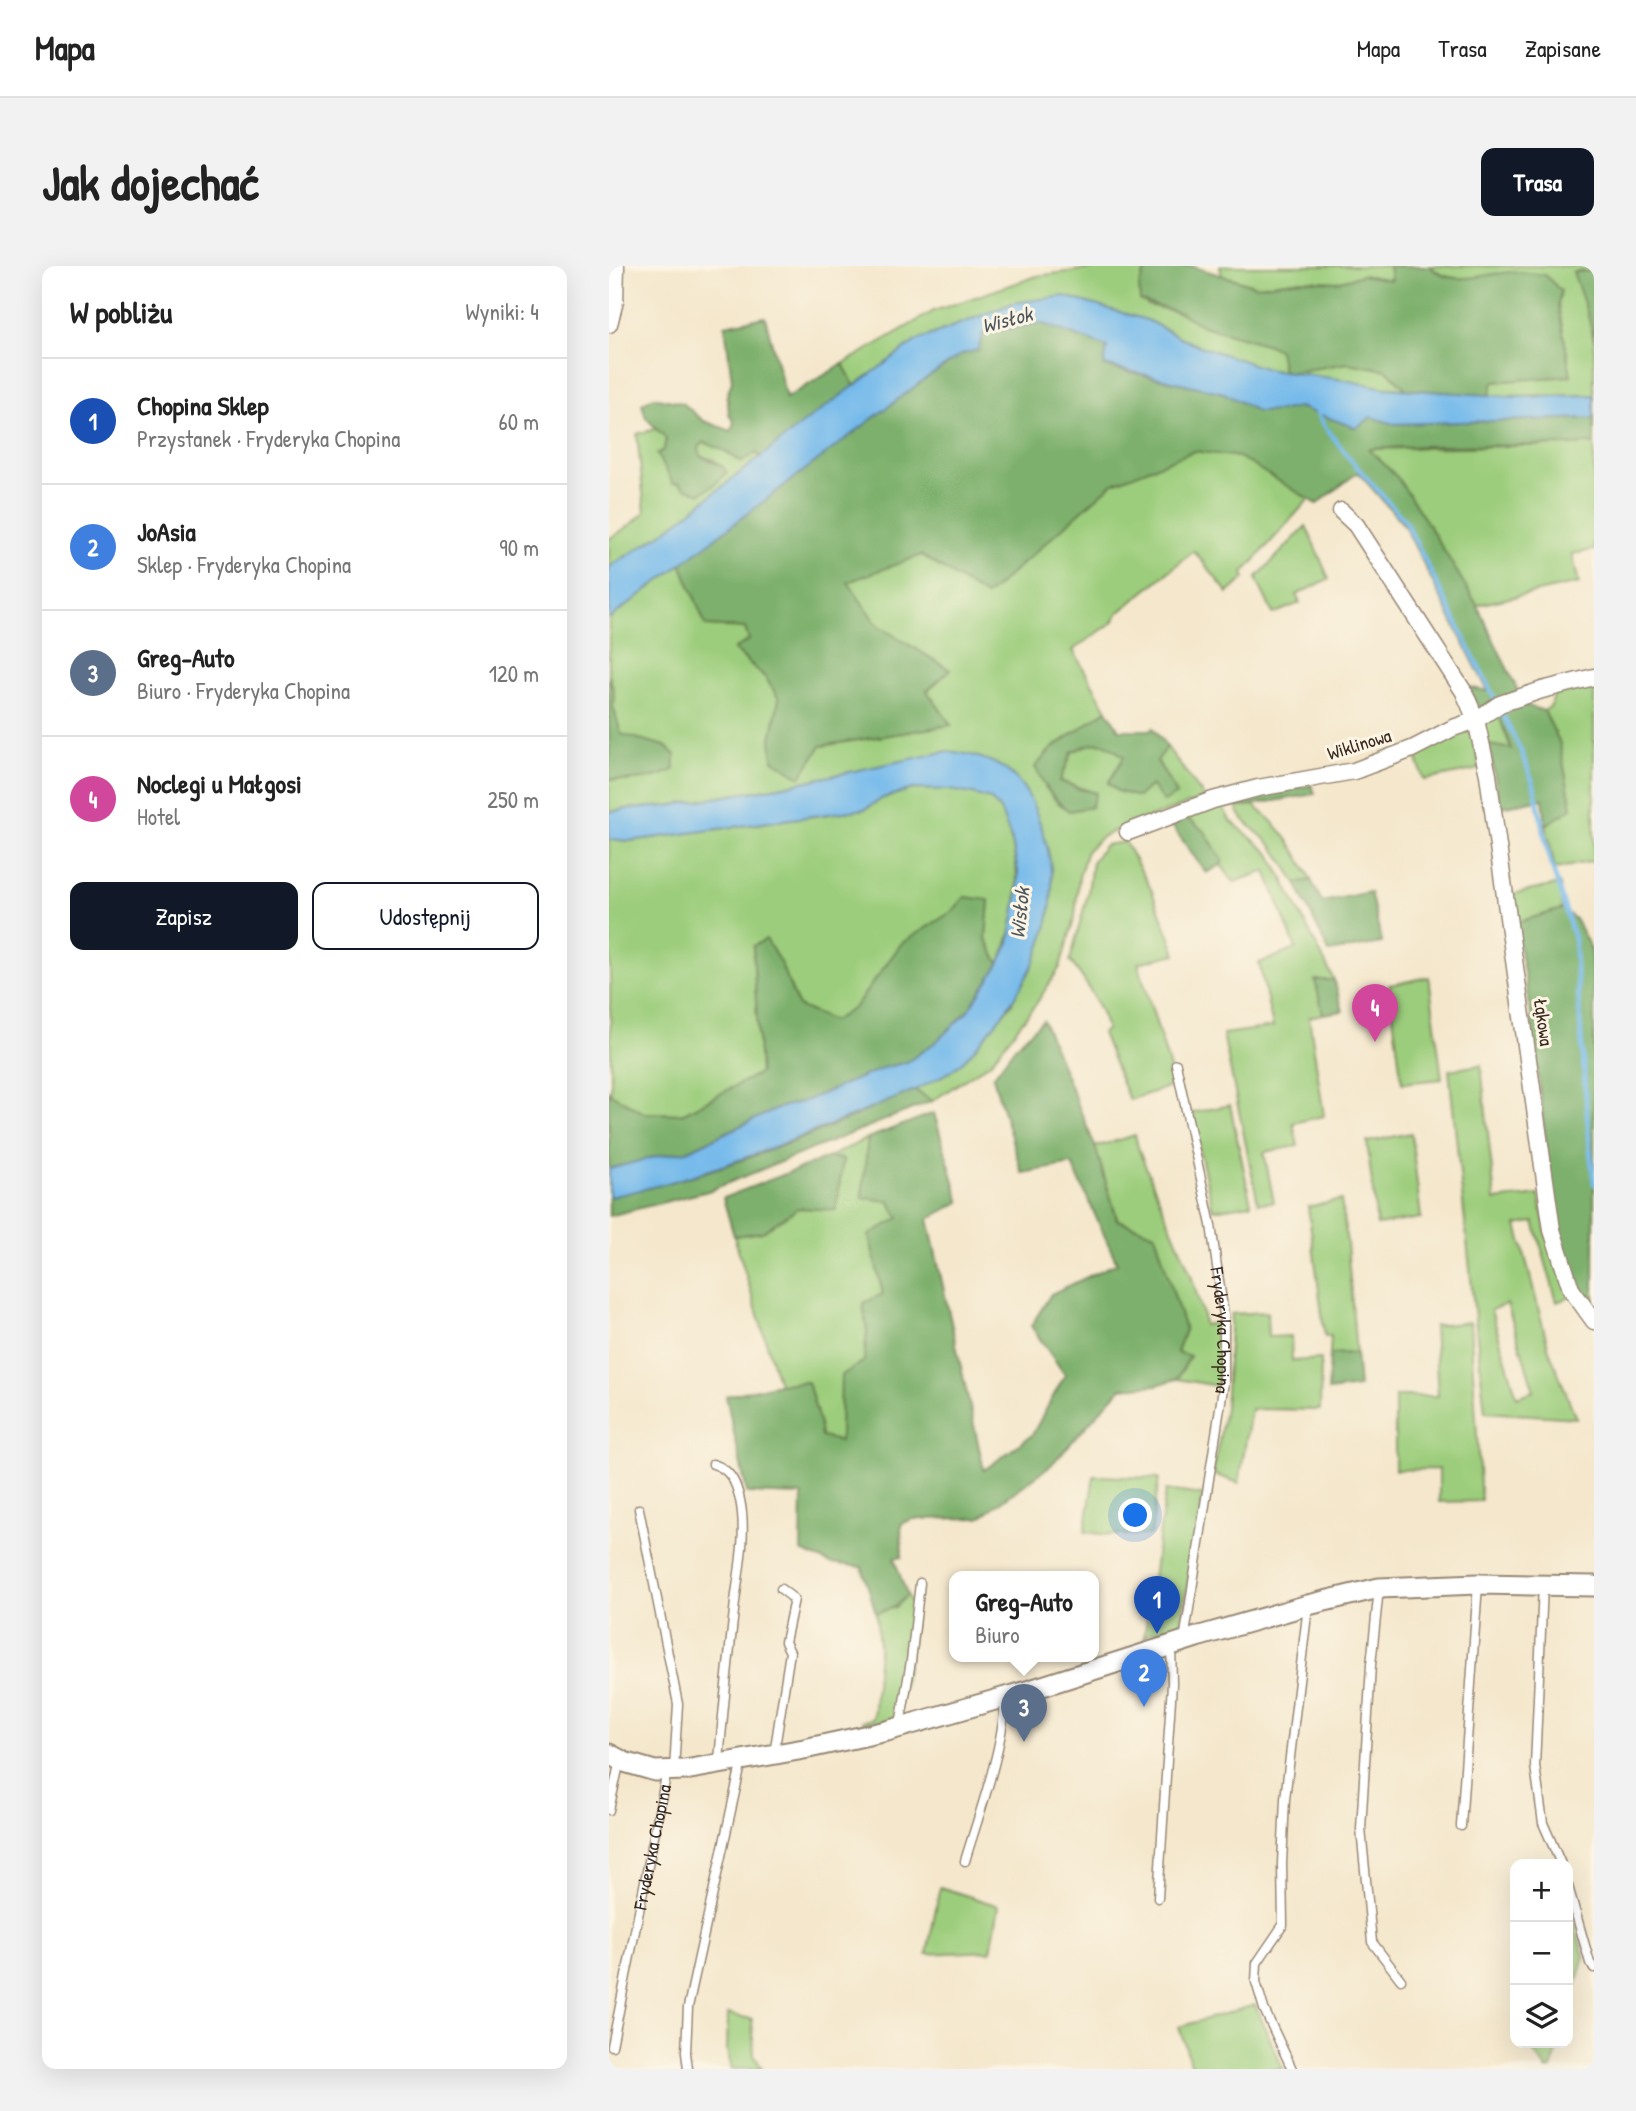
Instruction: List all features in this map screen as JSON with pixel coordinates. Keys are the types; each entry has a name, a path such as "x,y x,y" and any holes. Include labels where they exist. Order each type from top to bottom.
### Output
{"street":[{"path":"609,324 615,301 616,266"},
{"name":"Łąkowa","path":"1341,511 1356,525 1464,692 1489,712 1489,775 1552,1230 1571,1289 1594,1321"},
{"name":"Wiklinowa","path":"1128,832 1213,800 1258,788 1354,771 1412,749 1453,727 1542,690 1594,677"},
{"name":"Fryderyka Chopina","path":"615,1757 655,1771 671,1771 775,1754 899,1728 1005,1698 1177,1643 1308,1605 1379,1588 1478,1584 1594,1586"}],"lane":[{"name":"Fryderyka Chopina","path":"1158,1898 1177,1643 1224,1382 1224,1315 1211,1225 1177,1064"},
{"path":"713,1464 726,1468 733,1477 740,1501 741,1536 723,1700 719,1764"},
{"path":"639,1509 678,1703 671,1771"},
{"path":"899,1728 909,1674 919,1583"},
{"path":"1461,1826 1478,1584"},
{"path":"1543,1584 1535,1766 1543,1823 1559,1859"},
{"path":"1379,1588 1371,1665 1361,1829 1373,1942 1401,1980"},
{"path":"775,1754 790,1652 785,1642 794,1600 781,1589"},
{"path":"1291,2069 1263,2009 1256,1982 1257,1963 1283,1925 1285,1798 1308,1605"},
{"path":"965,1861 997,1747 1005,1714 1005,1698"},
{"path":"609,1810 615,1757"},
{"path":"688,2069 688,2007 742,1760"},
{"name":"Fryderyka Chopina","path":"612,2046 671,1771"},
{"path":"1573,1904 1590,1963 1594,1968"}],"green space":[{"path":"1111,266 1143,266 1145,272 1139,286 1147,305 1181,313 1203,326 1269,345 1279,350 1283,371 1243,362 1191,343 1147,320 1013,303 916,341 855,387 843,364 934,311 1037,276"},
{"path":"1143,266 1191,266 1256,286 1302,280 1337,282 1362,275 1391,280 1389,266 1430,266 1447,277 1457,278 1515,272 1545,275 1561,291 1558,305 1571,376 1493,382 1489,396 1406,389 1387,370 1348,363 1293,372 1283,371 1279,350 1269,345 1203,326 1181,313 1140,301 1139,286 1145,272"},
{"path":"1220,266 1389,266 1392,280 1362,275 1337,282 1302,280 1256,286 1230,277 1222,278"},
{"path":"1430,266 1594,266 1594,271 1574,272 1594,341 1594,395 1489,396 1493,382 1571,375 1558,305 1513,272 1457,278 1438,273"},
{"path":"1594,271 1594,341 1573,272"},
{"path":"765,317 786,398 843,364 855,387 761,457 756,453 742,462 704,442 699,447 700,456 721,465 727,472 700,494 679,483 673,483 657,454 664,450 666,438 646,418 642,404 653,397 682,403 704,421 731,431 734,422 729,414 727,395 732,381 725,325"},
{"path":"1041,323 1107,347 1104,366 1224,393 1258,412 1299,407 1356,428 1371,417 1394,424 1594,418 1594,443 1369,449 1397,477 1426,521 1477,605 1518,691 1479,708 1466,687 1488,691 1404,525 1358,472 1317,504 1239,457 1194,451 1113,483 986,596 921,555 848,582 877,625 950,670 927,691 951,725 821,746 800,777 773,760 771,739 779,699 766,678 734,649 749,640 745,628 706,626 681,563 922,381 962,354 978,350 983,333"},
{"path":"1348,363 1387,370 1406,389 1385,388 1293,372"},
{"path":"656,429 666,438 664,450 657,454 661,462 721,465 712,459 699,456 699,447 704,442 741,462 756,453 761,457 663,533 609,567 609,539 645,512 637,434"},
{"path":"1594,443 1594,550 1572,554 1579,583 1477,605 1426,521 1368,449 1571,445"},
{"path":"1194,451 1239,456 1309,499 1243,573 1245,578 1228,593 1194,551 1119,612 1113,622 1073,650 1107,710 1051,749 1045,787 1057,802 1069,811 1091,807 1096,793 1060,781 1072,752 1094,742 1109,745 1151,785 1176,794 1157,760 1167,747 1205,798 1123,827 1102,837 1087,850 1079,877 1075,916 1060,967 1036,1004 990,1063 932,1101 913,1089 952,1070 1012,1004 1038,816 912,759 779,787 668,806 609,812 609,779 629,781 674,770 675,755 665,746 621,735 613,706 614,692 609,675 609,619 681,563 706,626 745,628 749,640 734,650 766,678 779,699 771,739 821,746 951,725 927,691 950,670 877,625 847,582 921,555 986,596 1113,483"},
{"path":"1306,526 1329,579 1296,595 1300,603 1273,614 1256,578"},
{"path":"609,675 614,692 613,706 621,734 665,746 675,755 674,770 643,779 609,779"},
{"path":"1594,682 1594,861 1555,869 1546,825 1572,808 1559,741 1544,711 1551,706 1555,691"},
{"path":"1522,704 1544,711 1559,741 1572,808 1546,825 1543,799 1500,807 1489,745 1511,749 1498,713"},
{"path":"1107,710 1119,730 1153,728 1167,747 1157,761 1177,794 1164,802 1151,785 1138,797 1117,791 1108,783 1124,757 1099,743 1072,752 1060,781 1096,793 1091,807 1069,811 1054,797 1035,767 1051,749"},
{"path":"1498,714 1512,749 1489,745 1483,725 1486,719"},
{"path":"1462,729 1473,735 1480,769 1424,780 1415,753"},
{"path":"1312,785 1315,794 1239,807 1237,799"},
{"path":"913,789 954,790 975,794 992,801 1003,816 1013,850 1017,883 1011,932 999,964 986,939 989,901 965,897 953,911 902,943 854,1008 833,1021 798,1006 781,964 753,947 760,1073 682,1114 644,1113 611,1094 609,839 630,841 865,809 883,798"},
{"path":"1237,799 1240,807 1253,805 1279,829 1311,880 1296,883 1272,846 1243,819 1239,813"},
{"path":"1220,802 1230,820 1270,854 1334,980 1316,980 1323,1014 1309,1017 1324,1116 1293,1123 1298,1146 1264,1152 1274,1202 1258,1203 1223,1034 1273,1027 1259,963 1296,949 1266,871 1234,882 1221,865 1222,861 1205,832 1185,816"},
{"path":"1185,816 1205,832 1223,861 1221,865 1206,873 1170,823"},
{"path":"1125,842 1151,889 1176,954 1138,963 1175,1085 1129,1100 1102,1033 1107,1029 1101,1011 1070,961 1088,893 1092,862 1105,845"},
{"path":"1311,880 1322,902 1370,892 1382,943 1329,952 1296,883"},
{"path":"1560,884 1562,909 1515,923 1510,895"},
{"path":"965,897 989,900 986,939 999,964 967,1012 937,1041 907,1062 883,1068 805,1101 781,1107 687,1151 609,1169 609,1091 644,1113 682,1114 760,1073 753,946 766,939 781,964 798,1006 833,1021 854,1008 902,943 953,911"},
{"path":"1562,909 1575,919 1591,949 1594,1007 1594,1309 1580,1289 1561,1248 1554,1212 1530,1006 1515,923"},
{"path":"1429,977 1442,1079 1402,1083 1389,985"},
{"path":"1315,980 1334,980 1343,1011 1323,1014"},
{"path":"1043,1020 1095,1146 1117,1220 1155,1234 1185,1330 1177,1352 1190,1356 1177,1379 1157,1385 1121,1388 1051,1465 979,1518 913,1519 901,1524 902,1557 894,1558 907,1595 895,1607 876,1613 862,1567 830,1563 801,1551 802,1495 747,1493 726,1396 779,1384 808,1382 821,1437 840,1441 841,1376 864,1361 867,1331 863,1303 883,1294 869,1235 899,1218 889,1201 862,1198 868,1138 934,1113 960,1202 928,1219 984,1470 1032,1435 1065,1375 1031,1326 1051,1294 1117,1263 1072,1164 1022,1173 993,1077 1016,1046"},
{"path":"1481,1065 1495,1200 1539,1195 1547,1239 1570,1297 1557,1302 1534,1222 1517,1225 1549,1350 1576,1418 1485,1412 1449,1070","holes":["1507,1304 1534,1391 1517,1397 1491,1310"]},
{"path":"913,1089 932,1101 708,1191 609,1216 609,1197 725,1166 802,1138"},
{"path":"1230,1105 1251,1204 1213,1210 1191,1113"},
{"path":"1411,1133 1421,1218 1377,1225 1367,1142"},
{"path":"1135,1135 1139,1151 1190,1272 1204,1325 1221,1322 1218,1386 1177,1379 1190,1356 1177,1352 1185,1330 1155,1234 1118,1220 1095,1147"},
{"path":"868,1138 862,1197 889,1201 899,1219 869,1235 883,1294 863,1304 867,1331 864,1361 841,1376 840,1442 821,1437 808,1382 779,1384 734,1236 762,1232 798,1208 842,1159 829,1157"},
{"path":"829,1157 843,1159 836,1210 798,1208 762,1232 734,1236 723,1198"},
{"path":"1341,1200 1356,1353 1330,1354 1331,1336 1325,1337 1308,1207"},
{"path":"1267,1312 1268,1337 1291,1336 1292,1361 1321,1359 1320,1410 1251,1409 1239,1483 1213,1474 1225,1408 1231,1314"},
{"path":"1470,1322 1481,1501 1439,1502 1439,1469 1395,1470 1395,1396 1438,1396 1434,1326"},
{"path":"1356,1353 1359,1387 1328,1391 1330,1354"},
{"path":"1094,1476 1159,1478 1151,1535 1085,1532"},
{"path":"1166,1490 1203,1495 1180,1629 1151,1632 1144,1638"},
{"path":"907,1595 913,1611 912,1633 908,1665 897,1710 894,1719 865,1726 862,1721 873,1719 879,1648 876,1613 895,1607"},
{"path":"940,1887 999,1906 991,1951 927,1954"},
{"path":"1573,1918 1584,1956 1573,1996"},
{"path":"1255,2005 1283,2069 1193,2069 1179,2027"},
{"path":"728,2014 752,2019 754,2055 762,2069 732,2069 727,2051"},
{"path":"1531,2048 1558,2048 1552,2069 1546,2069"}],"water":[{"name":"Wisłok","path":"1064,296 1147,320 1191,343 1270,370 1385,388 1516,397 1594,395 1594,418 1394,424 1371,417 1356,428 1299,407 1258,412 1224,393 1104,365 1107,347 1041,323 983,333 978,350 962,354 922,381 609,619 609,567 663,533 810,418 916,341 1013,303"},
{"name":"Wisłok","path":"948,751 987,760 1014,776 1032,802 1039,819 1051,866 1049,918 1042,942 1032,966 1005,1012 962,1063 914,1090 731,1163 671,1182 609,1197 609,1169 687,1151 781,1107 805,1101 883,1068 907,1062 937,1041 967,1012 999,964 1009,942 1018,892 1018,872 1012,841 1000,809 990,799 950,790 913,789 883,798 865,809 630,841 609,839 609,812 668,806 779,787"}],"waterway":[{"path":"1317,412 1350,459 1405,521 1521,751 1534,785 1549,857 1574,938 1594,1184"}],"place":[{"name":"Noclegi u Małgosi","path":"1375,1042"},
{"name":"Chopina Sklep","path":"1157,1634"},
{"name":"JoAsia","path":"1144,1707"},
{"name":"Greg-Auto","path":"1024,1742"}]}
